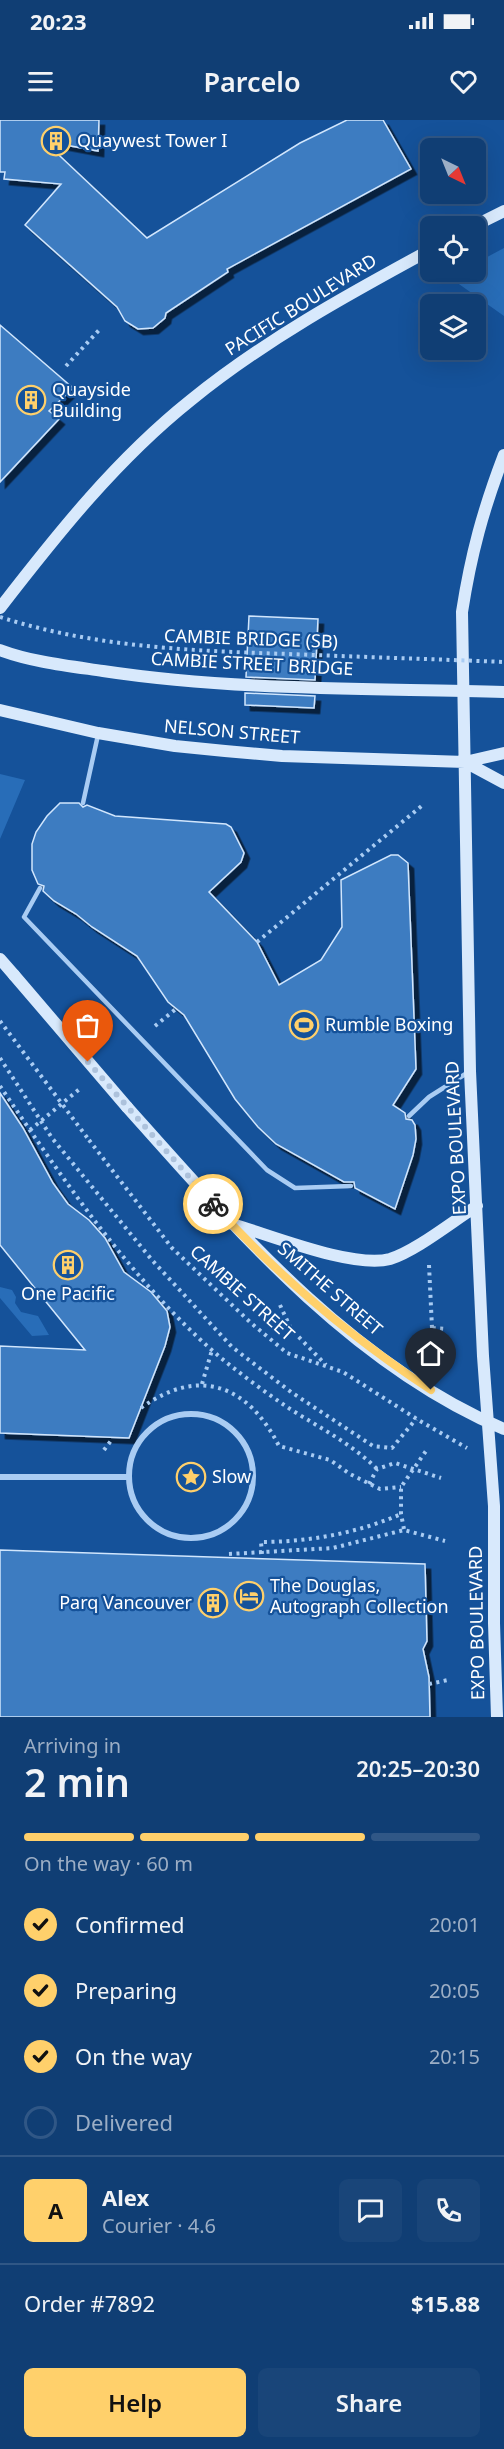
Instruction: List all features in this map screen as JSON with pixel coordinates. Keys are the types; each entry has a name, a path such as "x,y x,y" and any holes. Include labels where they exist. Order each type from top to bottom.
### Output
{"main road":[{"path":"486,220 504,211"},
{"name":"PACIFIC BOULEVARD","path":"0,608 94,492 189,401 292,327 420,256"},
{"name":"EXPO BOULEVARD","path":"497,1717 494,1506 483,1356 470,1071 462,612 470,560 483,510 504,455"},
{"name":"CAMBIE STREET BRIDGE","path":"0,651 71,666 154,679 247,685 504,692"},
{"name":"NELSON STREET","path":"0,710 98,733 175,746 259,754 465,762 504,753"},
{"name":"NELSON STREET","path":"465,762 504,783"},
{"name":"SMITHE STREET","path":"0,959 231,1224 317,1305 370,1348 431,1390 504,1429"},
{"path":"231,1224 343,1257 373,1261 405,1252 477,1206"}],"street":[{"path":"193,1414 212,1418 230,1428 243,1443 251,1461 253,1481 248,1500 237,1519 220,1532 199,1538 178,1538 158,1530 142,1515 131,1496 128,1477 131,1457 141,1439 155,1425 173,1417 193,1414"},
{"path":"0,1477 128,1477"}],"lane":[{"path":"83,803 98,733"},
{"path":"40,888 24,917 267,1170 295,1188 351,1186"},
{"path":"409,1116 429,1097 470,1071"}],"path":[{"path":"66,366 101,328"},
{"name":"CAMBIE BRIDGE (SB)","path":"0,617 76,635 158,649 504,662"},
{"path":"257,942 424,804"},
{"name":"CAMBIE STREET","path":"0,1021 172,1248 251,1323 287,1353 343,1372 416,1419"},
{"path":"0,1058 52,1138 152,1260 232,1347 291,1392 373,1446 392,1448 416,1419 491,1461"},
{"path":"0,1086 58,1173 142,1279 180,1321 212,1350 285,1406 349,1445 377,1469"},
{"path":"426,1341 432,1328 429,1264"},
{"path":"432,1328 446,1329"},
{"path":"202,1384 212,1350"},
{"path":"141,1408 158,1396 202,1384 217,1387 235,1395 255,1409 269,1427 279,1446 330,1460 380,1489 401,1487"},
{"path":"104,1450 113,1438"},
{"path":"404,1530 401,1515 401,1487 426,1451"},
{"path":"369,1484 377,1469 395,1462 441,1478"},
{"path":"262,1554 261,1542 329,1536 371,1526 401,1515"},
{"path":"229,1554 262,1554 333,1548 404,1530 445,1540"},
{"path":"429,1684 448,1680"}],"shaded area":[{"path":"504,248 504,316 486,303 486,294 473,294 456,282 486,282 486,258"},
{"path":"0,774 25,780 0,839"},
{"path":"0,1287 12,1290 16,1297 15,1303 21,1312 38,1316 49,1335 32,1336 0,1298"}],"building":[{"path":"0,120 99,120 98,151 44,141 147,238 300,143 347,120 383,120 411,169 227,269 228,272 166,313 165,318 153,328 138,329 125,321 117,307 25,225 61,184 4,179 5,172 0,172"},
{"name":"Quayside Building","path":"0,325 73,388 49,411 59,419 0,482"},
{"path":"249,616 318,619 315,680 246,677"},
{"path":"245,693 315,696 314,708 245,705"},
{"path":"60,803 79,803 83,807 87,805 115,816 226,824 231,827 244,853 241,862 209,892 257,942 279,985 321,960 342,927 341,880 391,855 398,855 408,863 416,1069 393,1105 405,1113 406,1119 412,1120 415,1125 416,1139 395,1209 355,1188 354,1182 344,1182 276,1144 258,1127 235,1099 184,1015 168,1002 137,956 54,901 43,891 44,886 38,884 32,870 32,844 36,832"},
{"name":"One Pacific","path":"0,1093 23,1128 53,1183 68,1204 89,1220 105,1238 124,1272 151,1292 167,1311 170,1327 165,1346 129,1438 0,1433 0,1346 85,1350 0,1245"},
{"name":"Parq Vancouver","path":"0,1550 425,1564 427,1641 423,1649 429,1677 430,1717 0,1717"}],"way so far":[{"path":"88,1062 213,1204"}],"place":[{"name":"Quaywest Tower I","path":"56,141"},
{"name":"Quayside Building","path":"31,400"},
{"name":"Rumble Boxing","path":"304,1025"},
{"name":"One Pacific","path":"68,1265"},
{"name":"Slow","path":"191,1477"},
{"name":"The Douglas, Autograph Collection","path":"249,1596"},
{"name":"Parq Vancouver","path":"213,1603"}],"route":[{"path":"213,1204 254,1247 317,1305 370,1348 431,1390"}]}
